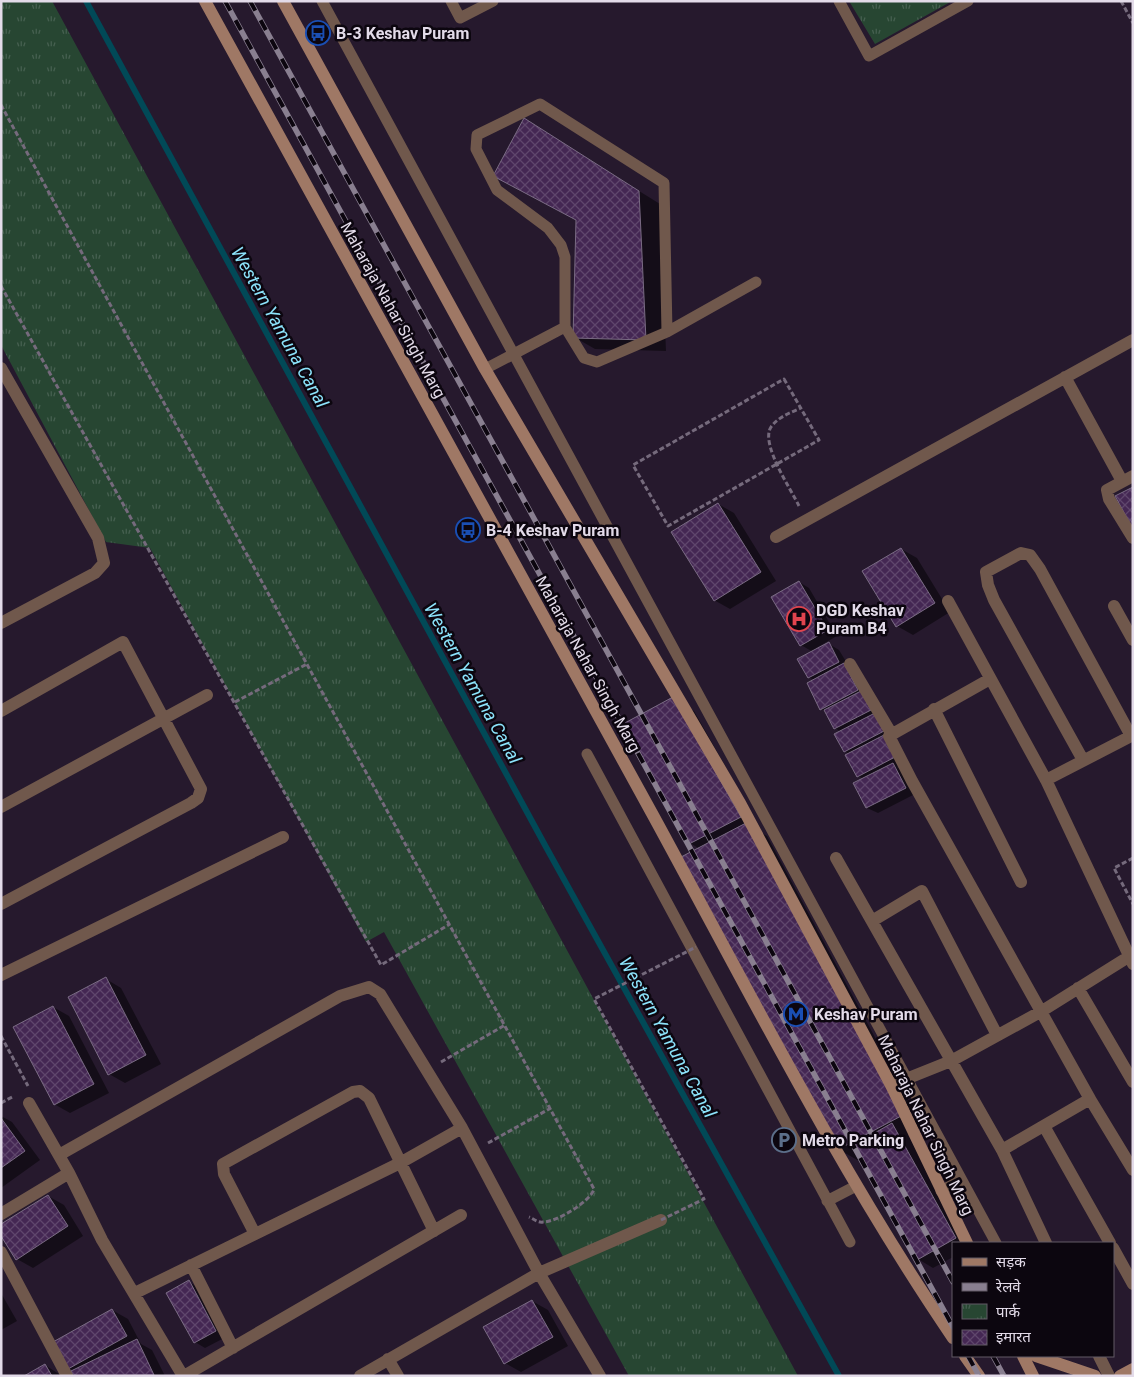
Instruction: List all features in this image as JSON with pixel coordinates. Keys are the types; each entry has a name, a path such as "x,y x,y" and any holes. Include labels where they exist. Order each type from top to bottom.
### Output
{"main road":[{"name":"Maharaja Nahar Singh Marg","path":"205,1 836,1152 952,1336"},
{"name":"Maharaja Nahar Singh Marg","path":"283,1 485,369 745,811 891,1085 966,1242"},
{"path":"966,1357 979,1376"},
{"path":"1024,1357 1033,1376"},
{"path":"1041,1357 1060,1361 1095,1376"},
{"path":"1120,1376 1133,1369"}],"street":[{"path":"776,537 1133,340"},
{"path":"1,368 98,538 104,563 95,573 1,623"},
{"path":"1065,377 1127,478 1107,490 1109,498 1133,538"},
{"path":"1046,780 1132,736 1040,568 1030,555 1021,553 986,572 988,585 994,600 1084,760"},
{"path":"891,1085 951,1061 1042,1011 1131,958 1046,780 948,602"},
{"path":"1114,606 1133,640"},
{"path":"1,710 123,642 164,717 200,789 198,798 1,904"},
{"path":"850,664 891,733 890,739 912,781 1090,1099 1133,1170"},
{"path":"891,733 990,679"},
{"path":"1,807 207,695"},
{"path":"934,709 1021,882"},
{"path":"1,975 283,837"},
{"path":"836,858 1002,1150 1046,1242"},
{"path":"872,922 922,892 997,1035"},
{"path":"59,1155 340,996 369,986 380,994 462,1128 539,1273 600,1376"},
{"path":"1078,988 1133,1082"},
{"path":"254,1234 224,1174 223,1164 354,1092 360,1091 369,1098 434,1231"},
{"path":"1002,1150 1090,1099"},
{"path":"29,1103 69,1173 102,1240 183,1376 461,1215"},
{"path":"1044,1126 1109,1242"},
{"path":"135,1293 400,1162 462,1128"},
{"path":"1,1214 69,1173"},
{"path":"360,1376 539,1273 661,1220"},
{"path":"1114,1250 1133,1284"},
{"path":"1,1252 67,1376"},
{"path":"191,1265 233,1348"},
{"path":"1099,1357 1108,1376"},
{"path":"388,1359 398,1376"}],"lane":[{"path":"322,1 995,1242"},
{"path":"451,1 460,18 493,1"},
{"path":"839,1 869,56 968,1"},
{"path":"667,332 664,183 540,104 477,135 476,149 497,190 548,228 561,245 564,257 565,327 580,355 597,362 667,332 756,282"},
{"path":"485,369 565,327"},
{"path":"711,753 726,743"},
{"path":"587,754 826,1201 850,1242"},
{"path":"908,1124 927,1115"},
{"path":"941,1191 961,1180"},
{"path":"826,1201 856,1186"}],"path":[{"path":"1121,1 1133,23"},
{"path":"1,105 594,1189 586,1202 545,1223 537,1222 529,1216 524,1208"},
{"path":"1,286 381,965 450,924"},
{"path":"784,378 819,440 778,463 668,526 633,465 784,378"},
{"path":"801,408 779,419 771,428 768,436 769,448 806,520"},
{"path":"235,702 307,664"},
{"path":"1133,858 1114,868 1133,904"},
{"path":"661,1220 704,1199 594,999 696,947"},
{"path":"440,1063 505,1025"},
{"path":"1,1036 29,1088"},
{"path":"492,1151 488,1143 551,1108"}],"green space":[{"path":"1,1 52,1 798,1376 629,1376 384,932 366,942 150,548 106,542 1,345"},
{"path":"849,1 952,1 875,44"}],"building":[{"path":"524,118 639,191 646,340 573,338 576,220 493,176"},
{"path":"1133,487 1133,529 1115,496"},
{"path":"718,503 761,572 714,601 671,532"},
{"path":"901,548 935,603 896,627 862,571"},
{"path":"799,581 828,630 800,646 771,597"},
{"path":"829,642 839,662 808,678 797,659"},
{"path":"844,663 858,690 820,710 807,683"},
{"path":"861,691 871,710 834,729 824,710"},
{"path":"673,697 741,817 689,844 623,724"},
{"path":"875,713 884,731 844,752 834,734"},
{"path":"886,734 897,756 857,777 845,755"},
{"path":"893,763 906,788 866,808 853,783"},
{"path":"746,823 903,1115 837,1150 681,857"},
{"path":"106,977 146,1055 108,1075 68,997"},
{"path":"53,1006 94,1084 54,1105 13,1027"},
{"path":"1,1118 25,1151 1,1168"},
{"path":"892,1123 956,1238 917,1260 852,1146"},
{"path":"48,1195 68,1226 16,1260 1,1236 1,1224"},
{"path":"189,1280 216,1331 194,1343 166,1293"},
{"path":"532,1300 553,1337 504,1364 483,1327"},
{"path":"112,1309 127,1336 68,1369 53,1342"},
{"path":"137,1339 154,1375 73,1376 71,1371"},
{"path":"45,1364 52,1376 24,1376"}],"waterway":[{"name":"Western Yamuna Canal","path":"86,1 546,847 839,1376"}],"railway":[{"path":"225,1 952,1325"},
{"path":"250,1 952,1280"},
{"path":"969,1357 979,1376"},
{"path":"994,1357 1004,1376"}],"place":[{"name":"B-3 Keshav Puram","path":"318,33"},
{"name":"B-4 Keshav Puram","path":"468,530"},
{"name":"DGD Keshav Puram B4","path":"799,619"},
{"name":"Keshav Puram","path":"796,1014"},
{"name":"Metro Parking","path":"784,1140"}]}
